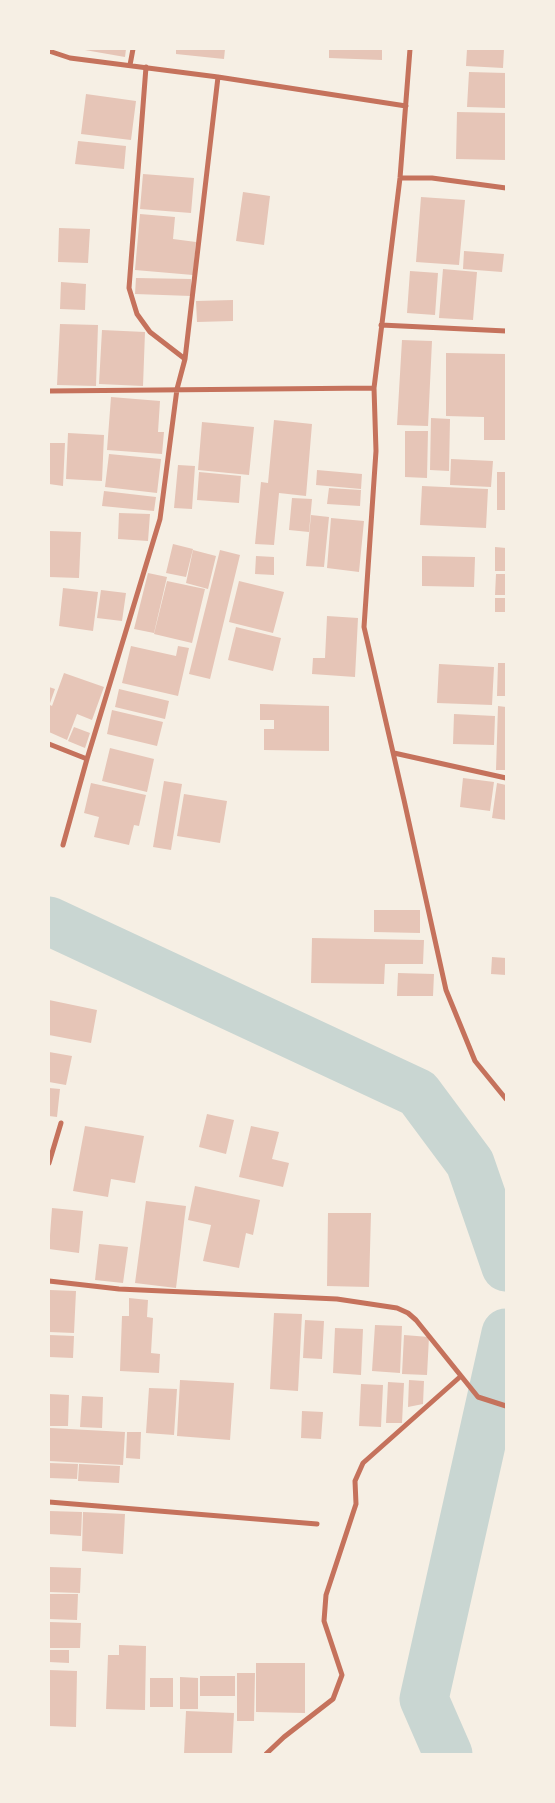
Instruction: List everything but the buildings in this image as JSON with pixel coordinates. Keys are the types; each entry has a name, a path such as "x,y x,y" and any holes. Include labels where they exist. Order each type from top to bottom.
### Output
{"street":[{"path":"130,65 133,49"},
{"path":"410,49 400,178 374,388 376,451 364,627 446,990 476,1061 506,1099"},
{"path":"49,51 70,58 218,77 406,106"},
{"path":"146,67 129,288 137,314 150,332 185,359"},
{"path":"64,844 87,759 160,519 177,389 185,359 218,77"},
{"path":"400,178 432,178 506,188"},
{"path":"381,325 506,331"},
{"path":"49,391 374,388"},
{"path":"49,744 87,759"},
{"path":"394,753 506,778"},
{"path":"49,1163 61,1123"},
{"path":"49,1281 119,1289 338,1299 397,1308 408,1313 416,1320 478,1397 506,1406"},
{"path":"266,1754 284,1737 333,1698 342,1675 324,1621 326,1595 356,1504 355,1481 363,1463 462,1376"},
{"path":"49,1502 316,1524"}],"waterway":[{"path":"49,921 418,1093 470,1163 506,1267"},
{"path":"448,1754 424,1699 506,1333"}]}
